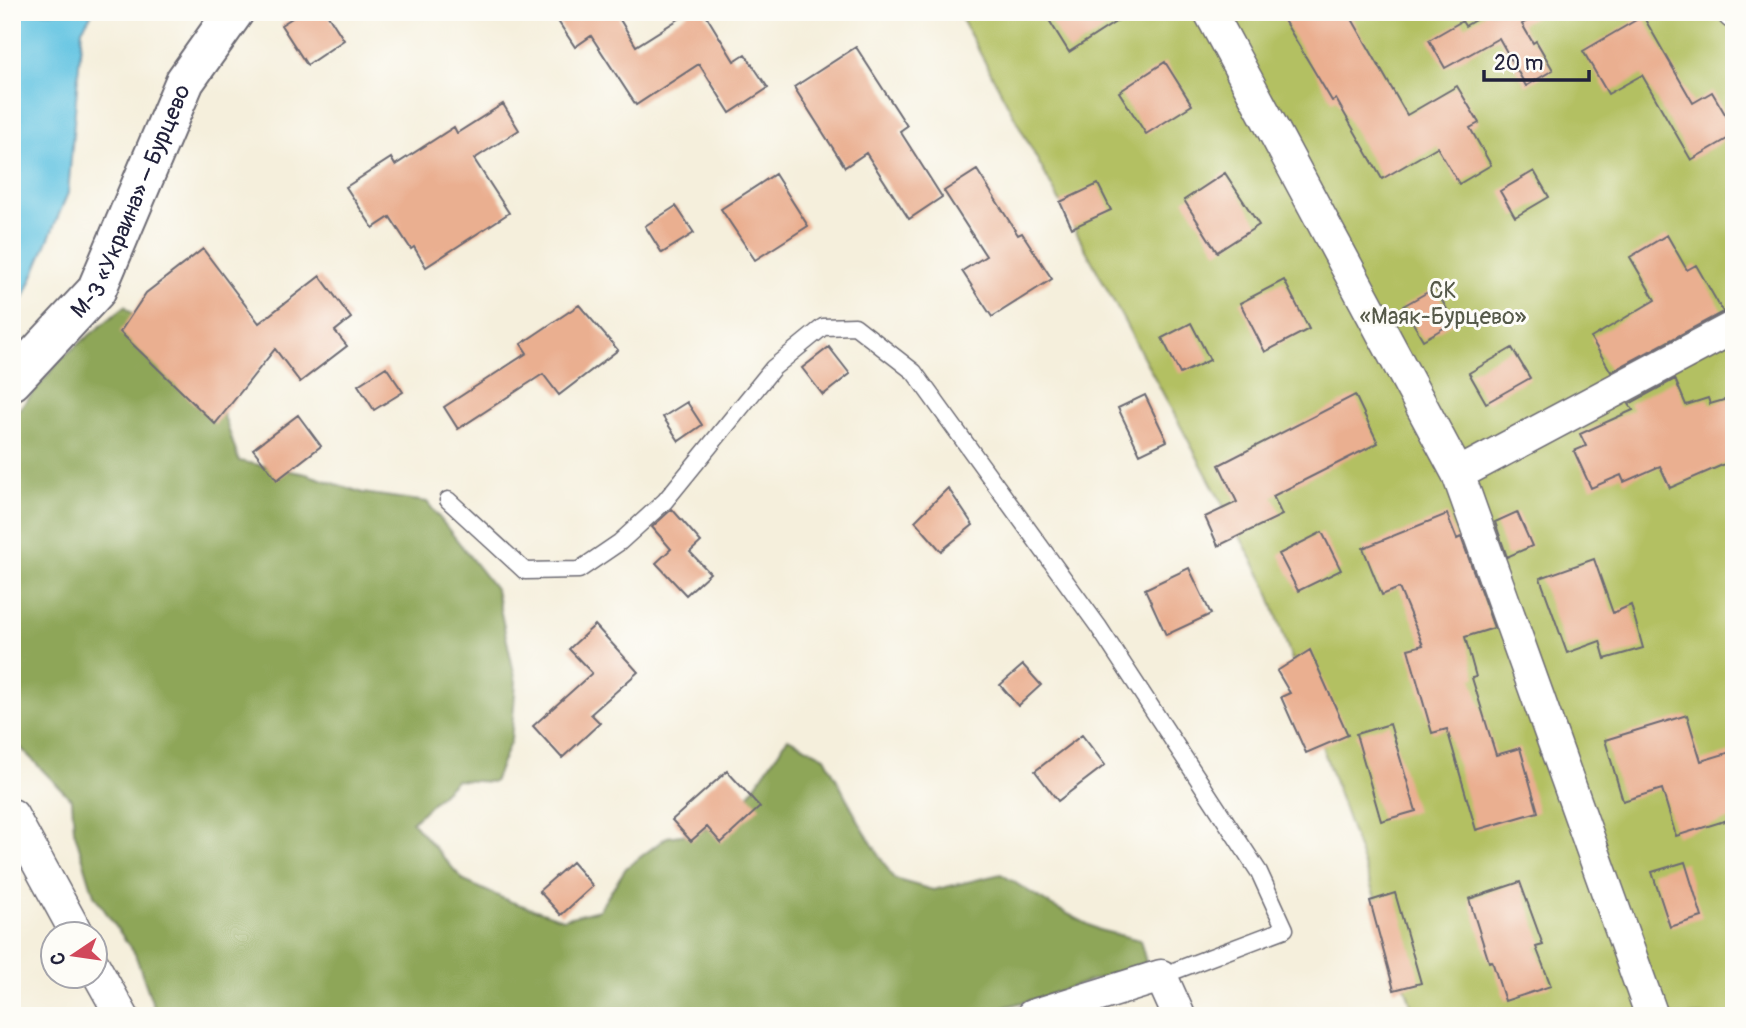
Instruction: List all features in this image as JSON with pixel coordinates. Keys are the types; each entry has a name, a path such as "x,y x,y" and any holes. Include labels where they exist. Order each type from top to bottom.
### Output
{"street":[{"name":"М-3 «Украина» – Бурцево","path":"12,381 96,291 185,81 234,12"},
{"path":"1210,12 1458,474 1652,1016"},
{"path":"1458,474 1734,327"},
{"path":"12,815 70,920"},
{"path":"1032,1016 1161,976 1179,1016"},
{"path":"108,990 122,1016"}],"lane":[{"path":"448,500 526,571 579,570 620,542 665,501 773,368 822,327 855,326 914,372 1098,626 1259,872 1285,929 1161,976"}],"green space":[{"name":"СК «Маяк-Бурцево»","path":"958,12 1734,12 1734,1016 1415,1016 1266,585"},
{"path":"125,306 219,401 239,461 306,474 363,493 427,502 496,590 516,682 511,740 494,782 456,780 412,822 464,881 509,901 563,919 599,910 626,868 667,837 695,833 736,819 750,793 788,738 825,757 861,826 894,879 933,890 1001,874 1054,907 1099,930 1140,940 1146,962 1042,997 990,1011 982,1016 157,1016 135,954 94,895 74,830 72,800 12,739 12,422 15,414 64,356"}],"water":[{"path":"12,12 93,12 82,29 68,193 25,295 12,317"}],"building":[{"path":"302,12 326,12 344,40 307,65 281,25"},
{"path":"552,12 629,12 619,18 636,46 690,12 704,12 734,61 745,54 768,88 730,113 699,64 636,105 591,36 575,47"},
{"path":"1044,12 1131,12 1069,52"},
{"path":"1279,12 1348,12 1407,115 1457,86 1479,123 1470,128 1491,165 1459,184 1437,147 1382,179 1336,99 1332,101"},
{"path":"1484,12 1543,12 1522,24 1533,43 1536,41 1553,70 1526,86 1499,38 1445,68 1429,40 1462,21 1465,26 1485,14"},
{"path":"1643,16 1693,103 1712,92 1734,129 1734,135 1691,160 1642,75 1608,94 1583,51"},
{"path":"856,47 907,126 900,131 942,197 909,219 866,153 845,167 794,87"},
{"path":"1165,62 1192,105 1146,134 1119,92"},
{"path":"503,104 519,130 474,159 509,213 426,267 390,217 373,228 346,187 391,158 395,165 454,127 457,133"},
{"path":"977,170 1018,235 1022,233 1052,279 992,317 962,271 986,256 944,191"},
{"path":"1534,171 1549,197 1515,217 1500,191"},
{"path":"1225,173 1259,225 1217,252 1184,200"},
{"path":"775,174 808,226 755,260 721,209"},
{"path":"1098,184 1111,210 1072,228 1060,202"},
{"path":"676,206 694,233 662,253 645,226"},
{"path":"1667,235 1687,270 1696,265 1723,312 1611,372 1591,338 1655,300 1630,257"},
{"path":"203,249 259,323 320,276 351,318 335,331 347,346 300,382 275,349 215,424 120,332 146,293"},
{"path":"1284,280 1309,329 1265,352 1240,303"},
{"path":"1435,288 1454,322 1423,340 1403,306"},
{"path":"579,305 618,350 559,395 543,374 458,429 444,407 527,353 521,344"},
{"path":"1191,323 1210,360 1180,374 1162,338"},
{"path":"829,347 850,374 823,395 802,368"},
{"path":"1512,348 1530,378 1486,403 1469,373"},
{"path":"386,367 403,392 374,410 358,385"},
{"path":"1675,379 1686,405 1708,398 1710,404 1734,397 1734,460 1670,488 1660,466 1624,482 1621,475 1591,488 1574,451 1586,446 1580,434 1633,410 1629,404"},
{"path":"1145,395 1167,441 1140,454 1118,408"},
{"path":"1355,395 1378,443 1273,496 1282,515 1218,546 1205,517 1237,502 1219,465"},
{"path":"687,402 702,425 679,441 663,417"},
{"path":"298,415 321,446 277,480 253,449"},
{"path":"948,488 973,525 941,551 915,521"},
{"path":"672,509 701,542 690,552 710,573 686,595 656,563 671,549 652,527"},
{"path":"1517,512 1532,546 1507,557 1495,522"},
{"path":"1447,514 1457,539 1461,537 1494,628 1465,637 1476,677 1472,678 1496,755 1520,748 1538,812 1476,830 1447,729 1432,733 1408,649 1423,645 1399,588 1382,595 1363,548"},
{"path":"1322,532 1341,570 1298,591 1279,554"},
{"path":"1594,559 1613,613 1631,605 1643,648 1605,659 1600,641 1567,653 1540,578"},
{"path":"1189,568 1211,614 1166,635 1145,589"},
{"path":"595,625 638,672 591,714 600,723 562,758 533,726 592,673 569,649"},
{"path":"1310,650 1348,735 1306,753 1281,697 1290,693 1277,671"},
{"path":"1023,665 1041,685 1018,706 1000,685"},
{"path":"1687,715 1701,761 1734,751 1734,818 1676,836 1662,789 1623,801 1605,740"},
{"path":"1390,724 1416,811 1381,821 1356,734"},
{"path":"1082,735 1105,765 1058,801 1035,771"},
{"path":"727,771 760,807 721,843 707,827 691,841 672,820"},
{"path":"572,862 593,886 561,915 539,891"},
{"path":"1685,862 1702,917 1670,927 1652,872"},
{"path":"1520,882 1543,945 1536,947 1551,986 1505,1001 1492,961 1489,962 1469,899"},
{"path":"1395,893 1421,983 1394,990 1370,901"}]}
